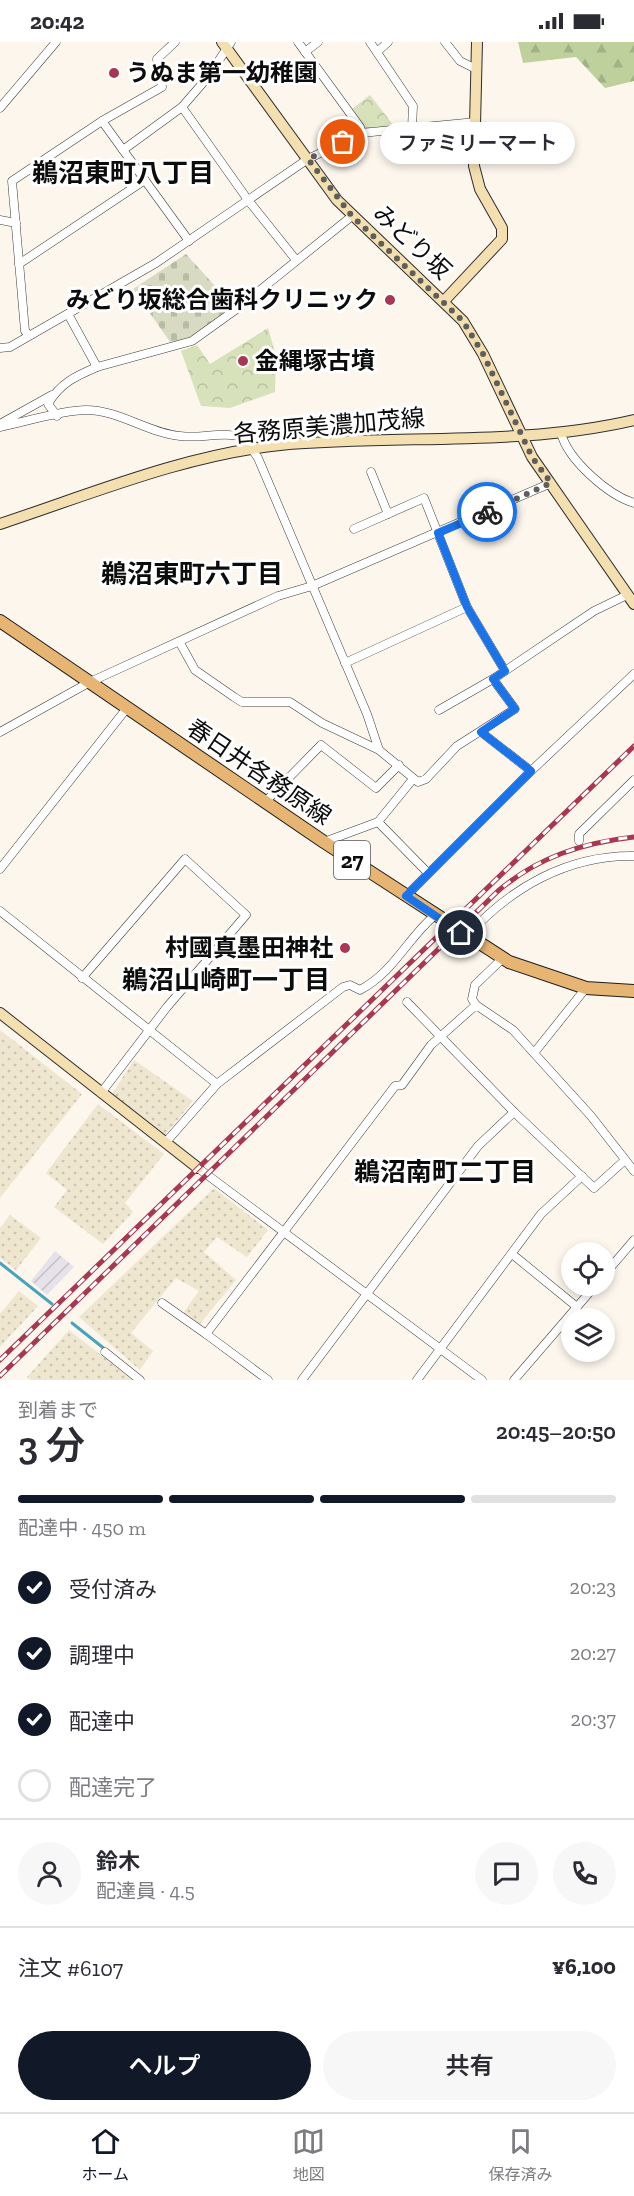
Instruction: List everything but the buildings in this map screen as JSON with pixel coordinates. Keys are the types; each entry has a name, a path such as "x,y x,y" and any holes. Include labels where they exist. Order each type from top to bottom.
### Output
{"main road":[{"name":"春日井各務原線","path":"0,621 466,937 502,958 551,978 586,988 634,991"}],"street":[{"path":"0,108 56,42"},
{"path":"29,335 25,331 12,182 102,121 162,87 157,59 175,42"},
{"path":"298,42 360,127 361,134"},
{"path":"305,52 318,42"},
{"path":"370,42 413,106 412,128"},
{"path":"377,52 388,42"},
{"path":"445,42 460,61 476,69"},
{"path":"444,301 502,239 502,228 480,189 474,166 477,42"},
{"path":"123,150 182,107 208,77 227,44"},
{"name":"みどり坂","path":"227,44 308,159 352,216 444,301 474,337 522,436 551,483 634,604"},
{"path":"182,107 248,200 296,260"},
{"path":"102,121 189,241"},
{"path":"0,348 10,347 189,241 308,159 361,134 476,122"},
{"path":"19,264 145,180"},
{"path":"57,416 48,404 54,394 69,379 97,367 192,341 238,308 352,216"},
{"path":"0,220 16,223"},
{"path":"68,314 97,367"},
{"path":"0,426 54,394"},
{"path":"0,426 86,410 104,413 167,435 183,437 226,433 244,437 254,449 379,743 379,750"},
{"path":"22,412 28,422"},
{"name":"各務原美濃加茂線","path":"0,524 129,481 214,457 254,449 386,439 522,436 561,433 634,420"},
{"path":"561,433 565,448 579,463 618,498 634,503"},
{"path":"371,472 388,514"},
{"path":"0,732 90,682 180,643 278,596 312,586 551,483"},
{"path":"354,529 424,498 467,607 505,671"},
{"path":"439,710 493,679 594,611 627,595"},
{"path":"345,663 467,607"},
{"path":"180,643 195,670 242,702 290,702 322,723 379,750 418,782 426,779 457,746 515,709 493,679"},
{"path":"406,896 427,872 634,674"},
{"path":"0,869 127,708"},
{"path":"481,732 531,771"},
{"path":"265,802 321,745 376,788 399,765"},
{"path":"324,842 370,823 378,822 413,779"},
{"path":"579,842 579,834 634,780"},
{"path":"378,822 427,872"},
{"path":"466,937 513,894 551,871 605,857 634,855"},
{"path":"82,978 185,859 246,915 149,1030 101,1093"},
{"path":"0,911 82,978 218,1083"},
{"path":"166,1142 218,1083 343,987 350,985 360,990 372,984 408,948 414,937 434,916"},
{"path":"502,958 473,988 472,999 476,1005 513,1030 591,1116 634,1171"},
{"path":"534,1053 586,988"},
{"path":"406,1002 514,1112 594,1188 625,1160"},
{"path":"206,1334 395,1086 402,1085 440,1035 476,1005"},
{"path":"0,1013 198,1168 482,1380"},
{"path":"302,1380 478,1146 514,1112"},
{"path":"417,1380 541,1214 582,1176"},
{"path":"615,1262 634,1240"},
{"path":"512,1254 577,1307"},
{"path":"514,1380 586,1296"},
{"path":"162,1303 268,1380"},
{"path":"105,1352 140,1380"}],"shaded area":[{"path":"0,1030 82,1094 0,1198"},
{"path":"134,1060 193,1101 165,1135 112,1094"},
{"path":"98,1104 164,1154 125,1203 133,1212 103,1244 54,1207 67,1190 46,1173"},
{"path":"214,1188 268,1230 247,1257 217,1237 204,1252 236,1280 199,1325 183,1313 199,1291 176,1278 131,1333 153,1351 140,1370 79,1317"},
{"path":"10,1215 41,1238 16,1270 0,1258 0,1228"},
{"path":"55,1251 74,1267 47,1295 31,1281"},
{"path":"19,1291 38,1306 0,1347 0,1314"},
{"path":"69,1330 133,1380 31,1380 27,1377"}],"green space":[{"path":"518,42 634,42 634,81 605,88 576,57 523,63"},
{"path":"370,95 394,126 365,129 352,109"},
{"path":"186,254 234,307 189,339 170,342 133,289"},
{"path":"268,328 276,356 275,392 230,408 201,406 181,351 197,345 210,364"}],"waterway":[{"path":"0,1263 52,1304"},
{"path":"72,1323 106,1350"}],"railway":[{"path":"0,1360 634,746"},
{"path":"0,1376 498,891 529,869 562,854 596,843 634,837"}],"way so far":[{"path":"343,142 308,159 337,200 352,216 463,321 483,354 532,457 551,483 487,512"}],"place":[{"name":"うぬま第一幼稚園","path":"114,73"},
{"name":"ファミリーマート","path":"343,142"},
{"name":"みどり坂総合歯科クリニック","path":"390,300"},
{"name":"金縄塚古墳","path":"243,361"},
{"name":"村國真墨田神社","path":"345,948"}],"district":[{"name":"鵜沼東町八丁目","path":"123,173"},
{"name":"鵜沼東町六丁目","path":"192,574"},
{"name":"鵜沼山崎町一丁目","path":"226,980"},
{"name":"鵜沼南町二丁目","path":"445,1172"}],"route":[{"path":"461,933 406,896 427,872 531,771 481,732 515,709 493,679 505,671 467,607 438,533 487,512"}]}
